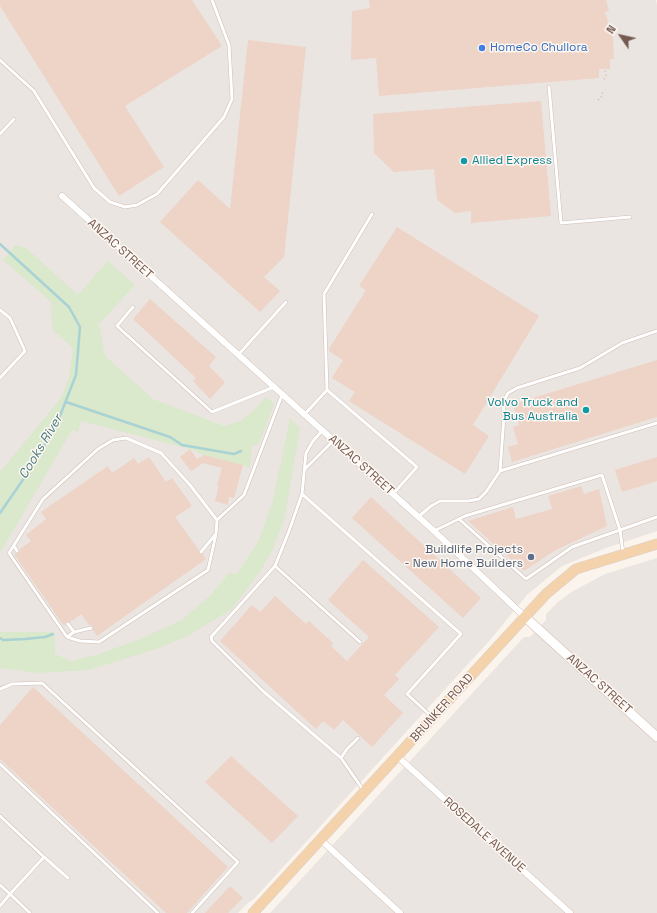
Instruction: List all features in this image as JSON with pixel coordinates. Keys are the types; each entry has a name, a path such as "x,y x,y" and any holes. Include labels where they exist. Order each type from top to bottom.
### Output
{"main road":[{"name":"BRUNKER ROAD","path":"253,913 546,594 576,569 657,544"}],"street":[{"name":"ANZAC STREET","path":"62,196 434,531 525,617 657,737"},
{"name":"ROSEDALE AVENUE","path":"398,756 570,913"},
{"path":"321,840 400,913"}],"lane":[{"path":"0,60 34,91 94,188 110,202 125,207 137,205 157,194 224,117 232,99 229,45 212,0"},
{"path":"550,87 561,223 630,217"},
{"path":"0,134 14,119"},
{"path":"304,415 327,390 324,294 372,214"},
{"path":"238,355 286,302"},
{"path":"133,307 117,326 212,412 274,387"},
{"path":"0,310 10,318 25,351 0,378"},
{"path":"418,517 431,506 440,501 468,501 479,499 486,492 500,471 504,416 503,402 508,393 517,388 580,368 622,344 657,331"},
{"path":"327,390 417,467 393,494"},
{"path":"217,520 244,495 282,394"},
{"path":"500,471 657,423"},
{"path":"322,431 313,441 306,453 302,494 275,566 211,637 212,641 264,692 341,758 365,792"},
{"path":"126,438 162,452 217,520 216,534 208,570 99,642 80,641 67,637 9,553 43,499 98,449 113,440 126,438"},
{"path":"304,470 334,441"},
{"path":"434,531 466,516 602,475 620,530 623,554"},
{"path":"302,494 461,634 407,694 433,718"},
{"path":"459,519 526,579 572,547 657,517"},
{"path":"201,552 216,534"},
{"path":"14,546 17,551"},
{"path":"275,566 360,642"},
{"path":"68,624 74,632"},
{"path":"67,637 74,632 91,628"},
{"path":"0,690 12,684 42,682 238,862 192,913"},
{"path":"341,758 346,749 358,738"},
{"path":"0,764 158,913"},
{"path":"0,816 68,878"},
{"path":"0,906 44,857"},
{"path":"0,885 30,913"}],"path":[{"path":"604,79 606,76 605,69"},
{"path":"598,100 603,91"}],"shaded area":[{"path":"0,0 656,0 657,531 606,548 562,566 527,595 490,640 254,899 238,913 0,913"},
{"path":"657,558 657,913 270,913 524,637 530,637 546,620 546,614 558,602 573,591 605,574"}],"green space":[{"path":"15,245 26,248 78,295 108,261 135,285 99,324 105,356 153,399 224,426 241,421 266,397 274,404 259,444 252,446 250,467 204,455 190,449 81,421 78,432 72,430 0,553 0,472 61,398 69,377 73,348 52,329 51,302 3,260"},
{"path":"290,418 300,428 285,517 273,549 261,570 232,609 186,637 159,648 89,670 38,673 0,668 0,632 51,632 55,638 55,654 71,661 96,655 138,640 182,620 211,595 230,572 236,575 258,542 272,504"}],"building":[{"path":"0,0 192,0 222,46 125,106 164,167 119,196 0,6"},
{"name":"HomeCo Chullora","path":"369,0 606,0 609,11 605,12 613,38 614,59 610,59 610,69 599,69 599,78 379,96 376,58 351,60 352,11 370,8"},
{"path":"248,40 306,47 284,257 264,277 280,291 260,312 160,222 198,180 230,209"},
{"name":"Allied Express","path":"541,101 551,216 471,223 471,211 455,213 437,200 434,169 394,172 374,153 373,114"},
{"path":"397,227 539,316 473,425 489,436 465,474 349,401 355,392 332,378 343,360 329,351 329,349 366,290 359,286"},
{"path":"150,299 216,357 209,366 225,382 210,399 193,381 196,378 133,319"},
{"name":"Volvo Truck and Bus Australia","path":"657,360 657,417 512,462 508,447 518,444 513,427 519,425 513,404"},
{"path":"190,449 197,459 204,455 243,465 234,498 229,497 228,505 215,501 219,485 217,485 222,468 203,463 191,471 180,457"},
{"path":"149,457 166,482 172,478 192,506 175,517 199,550 199,554 203,554 206,559 97,636 93,630 93,626 89,625 81,614 70,622 66,622 64,626 14,554 19,553 20,549 31,541 26,535 46,519 41,512 108,466 112,473 134,458 138,464"},
{"path":"657,457 657,481 622,492 615,470"},
{"path":"581,486 584,494 599,489 607,526 554,551 524,571 468,521 513,507 516,519 552,509 548,496"},
{"path":"371,497 481,598 463,618 352,518"},
{"path":"363,560 439,627 395,675 399,679 384,695 403,713 372,747 343,720 334,730 323,721 316,729 220,641 252,605 260,612 275,596 306,624 309,621 333,643 331,646 347,661 369,637 328,600"},
{"path":"33,687 228,867 187,913 166,913 0,759 0,725"},
{"path":"231,756 298,816 272,843 205,782"},
{"path":"230,886 243,898 228,913 205,913"}],"waterway":[{"name":"Cooks River","path":"0,244 69,307 80,327 76,375 56,426 29,471 0,513"},
{"path":"66,402 170,437 182,445 234,454 241,451"},
{"path":"0,638 3,640 25,639 45,637 53,634"}],"place":[{"name":"HomeCo Chullora","path":"482,48"},
{"name":"Allied Express","path":"464,161"},
{"name":"Volvo Truck and Bus Australia","path":"586,410"},
{"name":"Buildlife Projects - New Home Builders","path":"531,557"}]}
